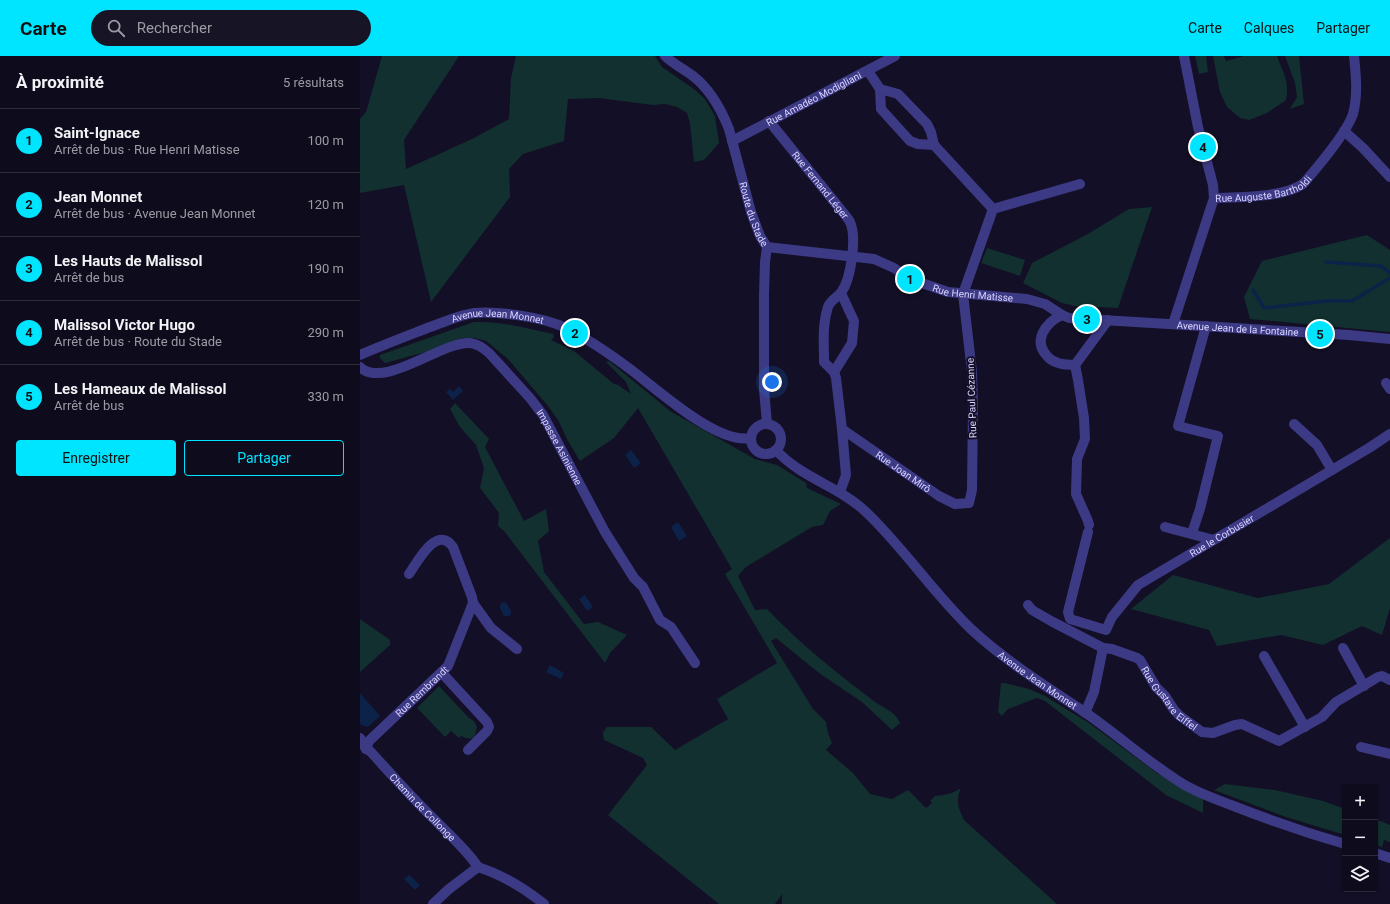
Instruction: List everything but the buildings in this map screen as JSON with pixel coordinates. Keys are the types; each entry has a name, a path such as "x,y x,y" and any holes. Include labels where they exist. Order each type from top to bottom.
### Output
{"street":[{"name":"Route du Stade","path":"665,56 674,64 694,77 707,91 724,117 751,212 760,236 767,247 764,295 764,389 767,424"},
{"name":"Rue Amadéo Modigliani","path":"732,141 768,121 868,72 895,56"},
{"path":"1184,56 1197,121 1213,185 1214,198"},
{"name":"Rue Auguste Bartholdi","path":"1173,324 1214,198 1287,192 1303,184 1344,130 1352,115 1356,92 1354,56"},
{"path":"868,72 880,89 881,109 910,141 918,144 934,146"},
{"path":"880,89 898,94 927,124 931,132 934,146 993,209"},
{"name":"Rue Fernand Léger","path":"768,121 850,223 853,238 851,256"},
{"path":"1344,130 1390,177"},
{"path":"993,209 1080,184"},
{"path":"963,294 993,209"},
{"name":"Rue Henri Matisse","path":"767,247 874,259 894,268 910,279 948,292 1027,299 1045,304 1062,315"},
{"path":"840,492 846,475 842,429 834,372 824,362 823,327 828,305 842,292 848,281 851,256"},
{"path":"834,372 852,343 854,322 842,292"},
{"name":"Rue Paul Cézanne","path":"963,294 972,372 972,490 969,502"},
{"name":"Avenue Jean Monnet","path":"360,356 462,315 489,312 534,319 564,328 594,345 629,368 675,405 708,426 735,438 744,440 751,438"},
{"path":"1062,315 1052,320 1046,326 1042,333 1041,343 1043,350 1049,358 1062,364 1075,365 1108,320"},
{"name":"Avenue Jean de la Fontaine","path":"1062,315 1069,318 1349,335 1390,339"},
{"path":"1192,533 1200,509 1218,436 1178,426 1206,326"},
{"name":"Impasse Asinienne","path":"360,367 363,370 378,373 405,367 462,344 477,344 484,348 530,398 543,415 605,532 634,578 643,587 660,620 671,627 695,663"},
{"name":"Rue le Corbusier","path":"1075,365 1084,418 1084,439 1077,459 1076,494 1088,521 1089,529 1068,612 1070,619 1106,630 1112,617 1138,585 1390,434"},
{"path":"767,424 775,426 780,434 781,442 776,450 768,453 760,452 754,447 751,438 753,431 759,425 767,424"},
{"path":"1294,424 1317,445 1332,470"},
{"name":"Rue Joan Mirô","path":"842,429 939,496 955,504 969,502"},
{"name":"Avenue Jean Monnet","path":"776,450 783,458 801,472 840,492 864,510 896,542 960,618 987,643 1047,688 1085,713 1184,785 1216,800 1256,815 1342,843"},
{"path":"1165,527 1214,540"},
{"path":"409,574 432,543 438,539 444,539 449,542 453,548 473,603 492,628 517,649"},
{"name":"Rue Rembrandt","path":"363,749 369,741 442,673 451,660 473,603"},
{"name":"Rue Gustave Eiffel","path":"1028,606 1051,621 1103,648 1112,649 1140,660 1156,687 1165,696 1174,710 1202,732 1213,733 1242,724 1279,741 1322,717 1336,702 1378,677 1382,676 1390,680"},
{"path":"1085,713 1094,692 1103,648"},
{"path":"1343,648 1364,686"},
{"path":"1264,656 1305,727"},
{"path":"442,673 487,722 487,731 468,750"},
{"name":"Chemin de Collonge","path":"360,738 363,749 370,751 420,805 462,846 478,867"},
{"path":"1361,747 1390,754"},
{"path":"1378,854 1390,858"},
{"path":"433,904 449,889 478,867 493,872 510,881 534,895 544,904"}],"green space":[{"path":"382,56 459,56 404,140 406,169 472,139 509,119 511,78 516,56 655,56 662,67 694,89 705,99 715,116 719,143 704,160 694,162 690,123 687,113 677,107 665,104 653,105 599,98 568,99 564,141 523,154 509,169 510,197 431,302 404,185 360,193 360,119 366,112"},
{"path":"1195,56 1206,56 1208,72 1199,74"},
{"path":"1213,56 1224,56 1226,61 1244,56 1277,56 1284,73 1287,88 1286,100 1267,113 1249,120 1240,118 1227,107 1220,92"},
{"path":"1285,56 1299,56 1304,104 1290,109 1297,97 1295,83"},
{"path":"1152,207 1118,308 1075,306 1062,303 1023,283 1032,263 1086,235 1129,209"},
{"path":"1367,235 1390,250 1390,332 1250,319 1244,297 1262,261"},
{"path":"987,248 1025,260 1020,276 981,263"},
{"path":"474,322 524,327 553,334 554,337 551,340 574,351 614,384 631,394 626,382 606,362 609,361 670,411 755,459 777,465 806,483 807,488 841,504 830,511 823,525 812,527 746,567 738,576 755,610 767,609 819,658 875,702 893,713 900,723 892,730 862,702 819,673 776,638 771,641 813,709 826,722 832,743 826,750 853,773 870,794 892,799 908,790 926,808 932,803 930,801 935,796 955,792 961,788 958,801 964,820 1057,904 782,904 782,894 775,904 719,904 608,815 647,765 643,758 604,740 603,732 607,727 651,727 675,750 728,719 717,699 777,663 725,574 732,569 638,408 614,438 580,461 558,420 548,406 508,359 486,341 475,338 462,338 433,350 385,363 380,358 380,355"},
{"path":"455,403 489,439 485,447 524,521 546,509 549,531 538,541 544,572 584,624 598,622 627,635 610,653 605,663 504,531 498,526 499,513 480,488 484,468 476,445 460,427 450,409"},
{"path":"1390,538 1390,608 1382,635 1362,626 1323,645 1281,635 1217,646 1209,630 1131,609 1173,575 1258,598 1329,584"},
{"path":"360,619 390,640 390,645 360,672"},
{"path":"1001,683 1029,689 1045,696 1089,723 1157,773 1203,799 1203,813 1166,795 1045,701 1037,698 1008,709 1002,716 998,712"},
{"path":"439,686 469,718 476,723 477,728 474,737 469,739 461,736 459,738 451,731 445,737 417,708"},
{"path":"1225,784 1275,790 1323,801 1342,808 1342,834 1286,817 1214,790"},
{"path":"1378,820 1390,825 1390,842 1384,840 1382,847 1378,846"}],"water":[{"path":"459,386 463,391 453,400 446,392 450,389 453,392"},
{"path":"631,450 641,463 634,468 625,455"},
{"path":"678,522 687,536 679,541 671,527"},
{"path":"585,595 593,607 587,611 579,599"},
{"path":"506,602 511,611 511,615 504,616 500,608 501,603"},
{"path":"550,665 564,673 561,679 546,672"},
{"path":"360,693 380,716 368,727 360,724"},
{"path":"409,875 420,885 415,890 404,879"}],"waterway":[{"path":"1326,262 1381,266 1390,273"},
{"path":"1253,290 1264,308 1327,301 1352,301 1390,278"}],"place":[{"name":"Malissol Victor Hugo","path":"1203,147"},
{"name":"Saint-Ignace","path":"910,279"},
{"name":"Les Hauts de Malissol","path":"1087,319"},
{"name":"Jean Monnet","path":"575,333"},
{"name":"Les Hameaux de Malissol","path":"1320,334"}]}
